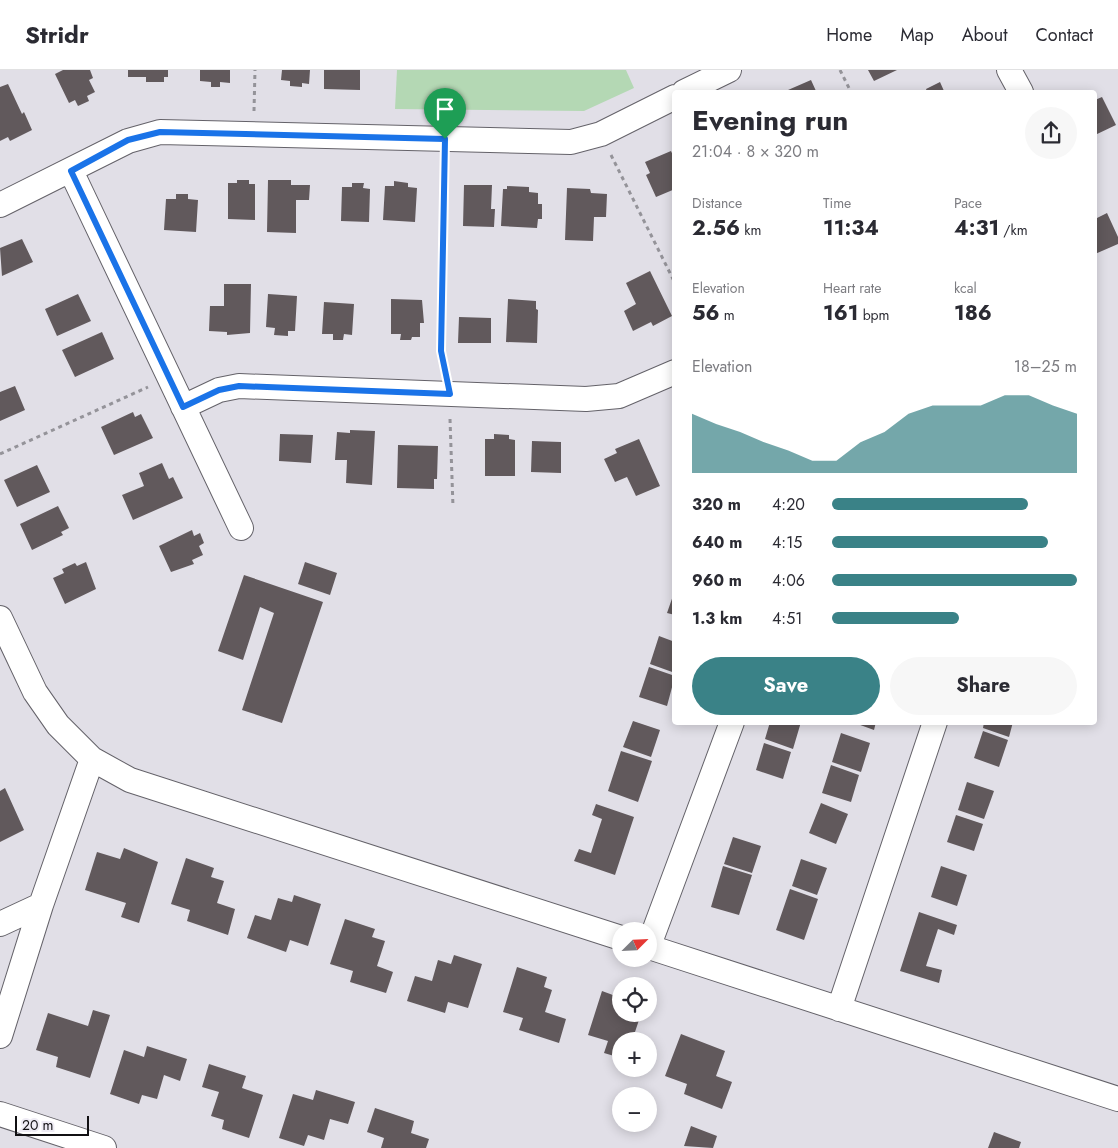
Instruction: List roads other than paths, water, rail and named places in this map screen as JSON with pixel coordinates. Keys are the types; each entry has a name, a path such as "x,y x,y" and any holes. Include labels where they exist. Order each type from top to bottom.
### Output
{"street":[{"path":"688,90 729,70"},
{"path":"1009,70 1020,90"},
{"path":"0,205 71,171 128,140 144,134 160,132 571,142 601,134 672,98"},
{"path":"71,171 241,528"},
{"path":"183,407 219,390 239,386 586,399 610,397 650,385 672,374"},
{"path":"0,618 35,692 58,725 92,759 130,780 612,935"},
{"path":"658,922 731,725"},
{"path":"839,1009 934,725"},
{"path":"0,1036 41,905 92,759"},
{"path":"0,924 41,905"},
{"path":"658,949 1118,1099"},
{"path":"0,1114 104,1148"}]}
